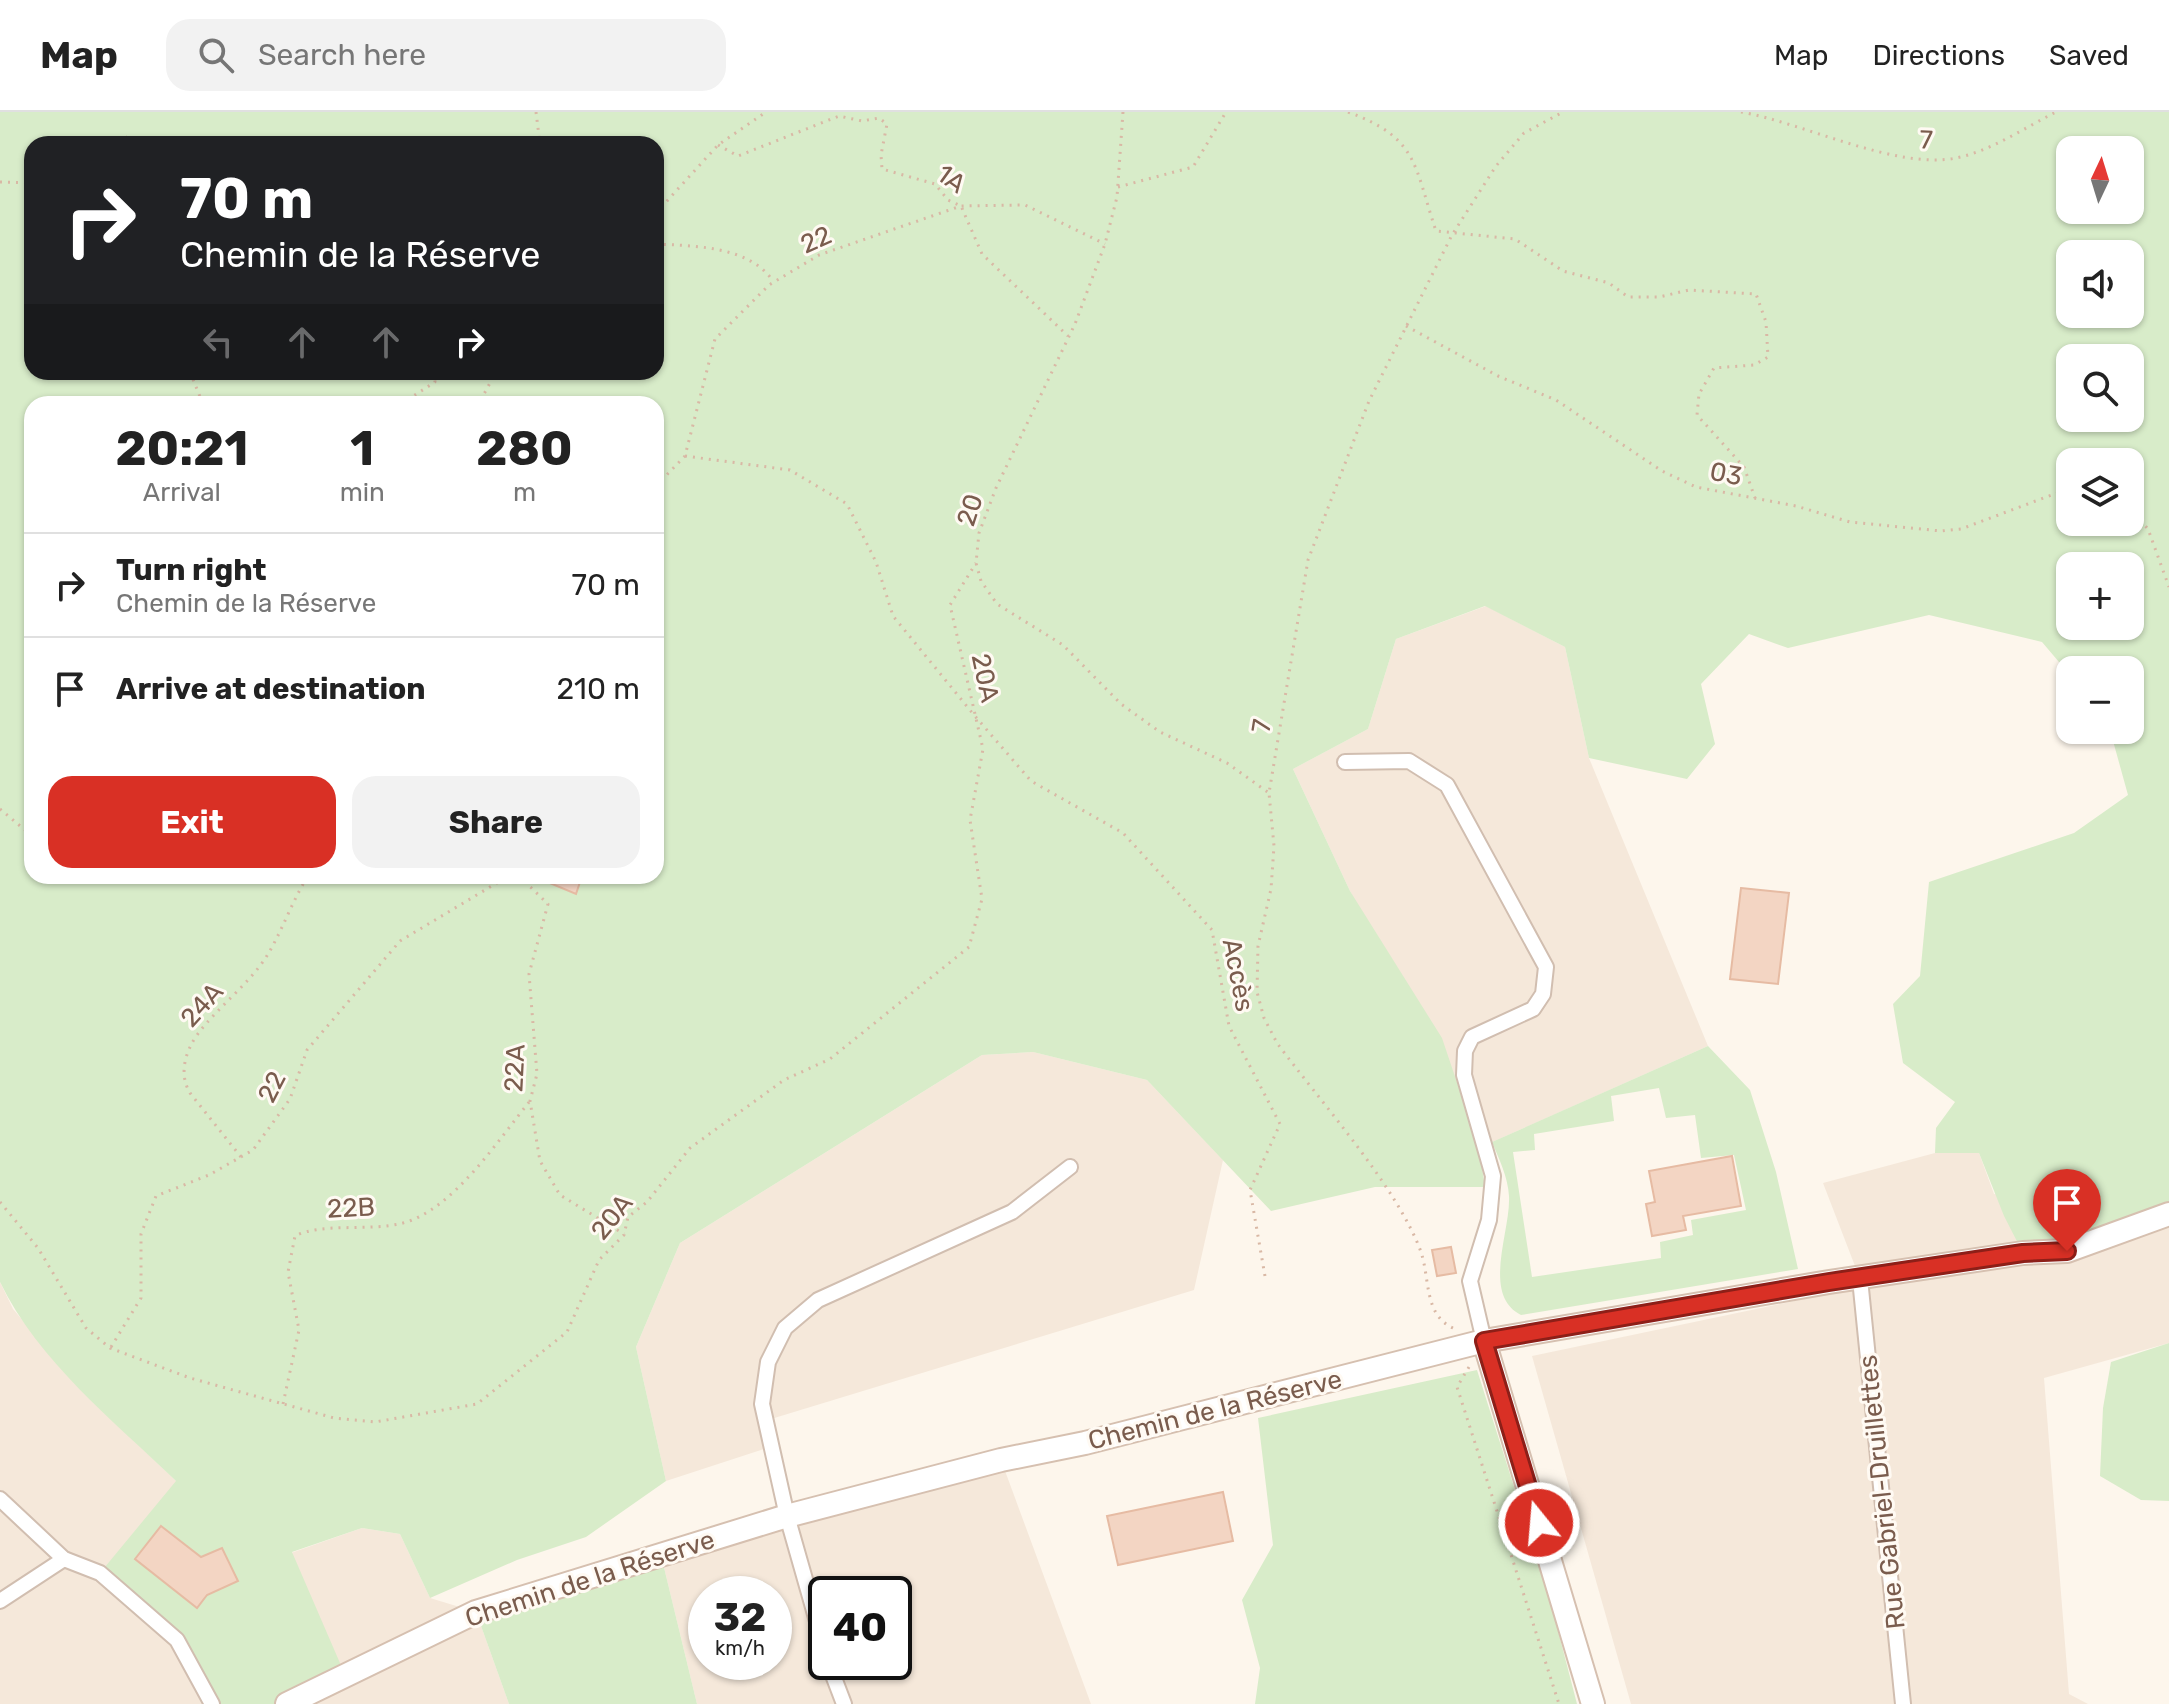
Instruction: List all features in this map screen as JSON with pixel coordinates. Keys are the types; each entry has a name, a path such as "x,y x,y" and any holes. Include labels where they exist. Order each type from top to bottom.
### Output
{"street":[{"path":"1345,762 1409,761 1447,785 1546,967 1543,994 1533,1009 1472,1037 1465,1051 1464,1075 1493,1176 1489,1220 1470,1281 1484,1341 1593,1704"},
{"path":"808,1590 787,1516 762,1404 768,1362 785,1328 818,1300 1012,1212 1070,1167"},
{"name":"Chemin de la Réserve","path":"287,1704 476,1612 787,1516 1484,1341 2023,1253 2067,1251 2169,1214"},
{"name":"Rue Gabriel-Druillettes","path":"1860,1279 1903,1704"},
{"path":"0,1499 64,1559 100,1573 177,1640 212,1704"},
{"path":"0,1601 64,1559"},
{"path":"835,1680 844,1704"}],"path":[{"path":"536,112 539,136"},
{"path":"664,204 718,145 766,112"},
{"name":"20","path":"1123,112 1118,187 1105,244 1069,337 996,488 979,533 976,563 981,581 997,604 1063,645 1121,704 1160,732 1227,763 1269,793"},
{"path":"1118,187 1193,167 1226,112"},
{"path":"1348,112 1381,124 1408,148 1436,231 1515,239 1563,271 1609,283 1628,297 1659,297 1689,290 1756,294 1766,322 1768,357 1754,365 1714,368 1699,394 1697,415 1744,467 1755,498"},
{"name":"7","path":"1484,1341 1440,1322 1434,1311 1420,1252 1386,1190 1277,1043 1264,1018 1257,992 1258,946 1271,889 1274,846 1269,793 1308,560 1369,401 1452,235 1496,166 1524,133 1563,112"},
{"name":"7","path":"1741,112 1776,118 1898,157 1953,159 1977,153 2056,112"},
{"name":"1A","path":"718,145 738,156 839,116 862,121 879,118 887,124 881,155 882,169 935,184 948,200 961,206 982,254 1069,337"},
{"path":"0,182 24,183"},
{"name":"22","path":"664,478 685,456 715,339 774,282 819,255 961,206 1025,205 1105,244"},
{"path":"664,244 712,246 765,269 774,282"},
{"name":"03","path":"1406,326 1498,376 1556,400 1662,471 1696,487 1850,522 1941,531 1961,529 2056,493"},
{"path":"413,396 435,380"},
{"path":"685,456 790,470 847,504 876,562 893,616 974,715"},
{"path":"2144,524 2169,587"},
{"name":"20A","path":"0,1202 38,1248 86,1328 110,1348 190,1378 334,1418 375,1422 477,1404 567,1332 599,1260 624,1235 628,1217 647,1202 690,1148 732,1114 784,1080 830,1059 969,947 982,899 970,820 983,749 950,605 976,563"},
{"name":"Accès","path":"974,715 1031,781 1123,833 1212,930 1229,1026 1280,1124 1250,1190 1266,1282"},
{"path":"0,809 24,829"},
{"name":"24A","path":"241,1157 190,1093 183,1082 184,1068 191,1044 268,955 290,904 303,884"},
{"name":"22","path":"110,1348 141,1298 141,1234 156,1196 209,1175 253,1150 290,1099 307,1050 400,941 495,884"},
{"name":"22A","path":"530,884 548,904 529,974 537,1074 530,1101 540,1161 560,1195 624,1235"},
{"name":"22B","path":"283,1404 299,1330 288,1272 295,1236 311,1228 345,1230 405,1222 449,1198 530,1101"},
{"path":"1484,1341 1457,1387 1559,1704"}],"shaded area":[{"path":"1486,606 1565,647 1589,758 1708,1046 1479,1148 1350,891 1293,769 1368,729 1396,639"},
{"path":"1033,1052 1147,1080 1223,1160 1194,1290 758,1423 764,1449 666,1481 636,1347 680,1243 982,1055"},
{"path":"1935,1153 1979,1153 1994,1194 2169,1214 2169,1343 2044,1378 2069,1694 2088,1704 1631,1704 1532,1356 2000,1258 1860,1279 1823,1183"},
{"path":"0,1282 13,1309 82,1391 176,1481 177,1640 212,1704 0,1704"},
{"path":"1001,1460 1091,1704 697,1704 691,1680 792,1680 792,1576 688,1576 688,1667 661,1555"},
{"path":"362,1528 400,1534 430,1598 476,1612 509,1704 287,1704 345,1677 291,1553"}],"green space":[{"path":"0,112 2169,112 2169,1214 2023,1253 2004,1216 1979,1153 1935,1153 1936,1128 1955,1102 1903,1063 1893,1004 1920,976 1929,882 2074,833 2128,795 2114,744 2144,744 2144,656 2056,656 2056,658 2042,642 1929,615 1788,648 1749,634 1701,684 1715,744 1687,779 1589,758 1565,647 1485,606 1396,639 1368,729 1293,769 1350,891 1442,1038 1479,1148 1485,1187 1375,1187 1271,1211 1147,1080 1033,1052 982,1055 680,1243 636,1347 666,1481 586,1537 517,1560 430,1598 400,1534 362,1528 292,1552 346,1677 287,1704 212,1704 177,1640 100,1573 176,1481 79,1389 35,1338 0,1282"},
{"path":"1708,1046 1750,1090 1776,1172 1798,1269 1521,1315 1509,1306 1500,1278 1509,1196 1505,1175 1492,1142","holes":["1659,1088 1666,1118 1695,1115 1701,1158 1734,1155 1746,1210 1691,1220 1693,1235 1660,1242 1661,1258 1532,1277 1513,1152 1535,1150 1534,1134 1614,1121 1611,1096"]},
{"path":"2169,1343 2169,1501 2141,1500 2100,1476 2103,1408 2111,1362"},
{"path":"1477,1370 1550,1600 1577,1704 1255,1704 1260,1668 1242,1600 1273,1545 1258,1418"},
{"path":"661,1555 688,1667 688,1680 691,1680 697,1704 509,1704 476,1612"}],"building":[{"path":"552,884 579,884 576,894"},
{"path":"1741,888 1789,893 1778,984 1730,979"},
{"path":"1732,1156 1741,1206 1683,1216 1686,1230 1652,1236 1646,1204 1655,1202 1649,1171"},
{"path":"1451,1247 1456,1273 1437,1276 1432,1250"},
{"path":"1223,1492 1233,1541 1118,1565 1107,1516"},
{"path":"161,1526 201,1557 222,1548 238,1581 207,1595 197,1608 135,1559"}],"route":[{"path":"1539,1523 1484,1341 1829,1282 2023,1253 2067,1251"}]}
